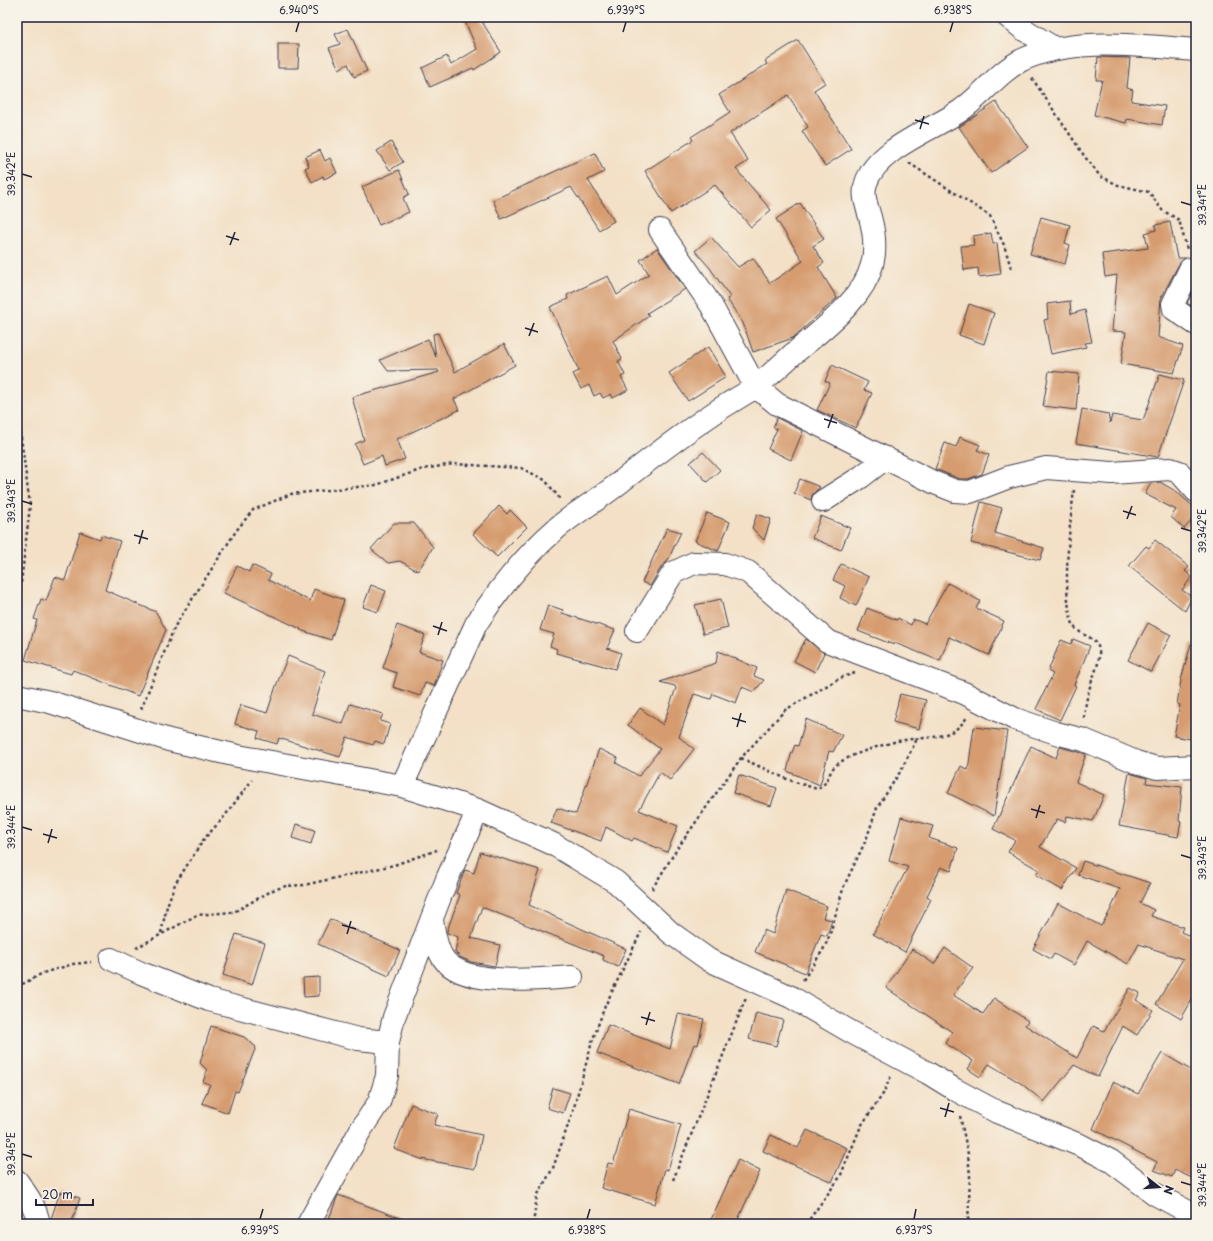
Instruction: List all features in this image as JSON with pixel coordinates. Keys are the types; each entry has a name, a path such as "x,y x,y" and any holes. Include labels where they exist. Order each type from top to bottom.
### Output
{"street":[{"path":"1008,17 1023,29 1054,48"},
{"path":"402,786 476,624 490,603 521,565 555,530 712,414 756,386 847,307 868,277 875,256 875,242 865,190 870,175 890,151 961,110 1021,61 1054,48 1090,44 1196,50"},
{"path":"660,230 711,305 756,386 777,404 935,483 961,492 970,492 1010,478 1046,468 1112,474 1174,469 1196,492"},
{"path":"1190,269 1174,304 1174,309 1196,324"},
{"path":"823,500 861,477 886,458"},
{"path":"637,631 673,573 694,563 725,564 748,572 827,641 975,698 1015,719 1056,733 1084,740 1119,756 1157,768 1196,766"},
{"path":"17,695 50,702 169,740 268,762 402,786 478,810 553,844 616,882 645,911 676,937 709,960 791,997 954,1090 997,1112 1082,1146 1111,1161 1155,1194 1189,1214"},
{"path":"308,1224 360,1131 379,1102 387,1076 388,1042 394,1016 447,878 478,810"},
{"path":"432,920 444,959 449,964 466,973 494,980 572,977"},
{"path":"111,959 141,974 209,1000 358,1039 388,1042"},
{"path":"17,1181 30,1198 38,1216 39,1224"}],"path":[{"path":"1021,61 1085,157 1100,176 1118,185 1149,192 1162,210 1179,220 1185,241 1190,269"},
{"path":"890,151 990,216 1004,246 1012,271"},
{"path":"17,407 30,506 17,617"},
{"path":"134,729 175,626 236,531 253,510 291,494 376,485 423,469 454,464 521,468 545,480 573,516"},
{"path":"1076,470 1070,521 1067,594 1073,625 1078,631 1095,640 1100,651 1099,661 1087,697 1084,740"},
{"path":"533,1224 537,1196 553,1168 573,1111 592,1042 605,1006 645,911 677,849 740,758 785,710 840,678 857,672"},
{"path":"740,758 789,780 817,789 825,783 834,767 843,761 898,741 952,732 962,725 975,698"},
{"path":"791,997 823,950 830,937 844,886 866,840 878,808 900,772 917,739"},
{"path":"161,933 167,906 175,884 190,859 224,817 244,789 268,762"},
{"path":"17,987 43,973 73,964 111,959 141,945 197,915 234,912 273,890 286,886 304,885 394,865 464,841"},
{"path":"673,1180 753,979"},
{"path":"806,1224 840,1177 861,1126 883,1094 898,1057"},
{"path":"954,1090 968,1154 970,1176 968,1224"}],"building":[{"path":"463,17 479,17 501,52 474,70 473,68 430,87 422,68 447,56 451,65 477,49"},
{"path":"348,29 367,71 354,77 348,64 339,69 329,48 340,44 335,34"},
{"path":"798,40 825,83 814,90 851,149 825,166 802,131 808,127 788,95 730,133 748,161 736,169 771,210 751,227 715,185 671,213 645,171 693,140 691,137 730,112 719,95 767,64 765,61"},
{"path":"278,44 299,44 298,68 278,68"},
{"path":"1098,57 1130,58 1127,88 1133,90 1131,101 1165,106 1162,125 1127,119 1126,123 1094,115 1102,80 1096,80"},
{"path":"996,102 1028,147 991,173 959,127"},
{"path":"391,142 403,162 390,170 377,151"},
{"path":"320,150 325,161 330,158 337,173 324,179 323,176 312,182 305,168 309,166 305,157"},
{"path":"595,153 604,172 588,180 614,221 599,230 571,187 501,219 493,200"},
{"path":"399,170 409,194 403,198 409,212 379,225 362,187"},
{"path":"800,203 824,239 813,246 824,263 818,267 837,298 793,338 753,352 743,323 727,299 730,297 710,268 695,251 711,237 738,267 753,258 770,283 803,261 776,219"},
{"path":"1041,217 1070,225 1065,243 1070,245 1065,264 1030,254"},
{"path":"1170,222 1177,258 1186,258 1179,264 1161,298 1158,337 1183,346 1174,373 1121,364 1126,332 1112,331 1117,275 1105,277 1102,254 1148,248 1145,233 1156,230 1155,225"},
{"path":"991,233 993,244 997,243 1001,274 979,277 978,268 964,270 961,246 974,245 973,236"},
{"path":"657,248 685,289 647,313 649,316 613,341 622,359 618,361 625,375 621,377 628,390 613,398 611,394 603,398 600,393 594,396 589,385 581,389 573,374 579,371 550,307 568,299 567,295 608,276 617,295 649,274 640,260"},
{"path":"1196,285 1196,309 1187,303"},
{"path":"1070,301 1071,314 1085,310 1092,342 1085,343 1086,347 1051,354 1044,320 1048,319 1047,304"},
{"path":"969,304 994,313 984,344 959,335"},
{"path":"438,333 455,372 504,344 515,365 454,399 459,410 397,439 405,459 385,466 382,456 363,464 355,444 364,440 352,397 439,372 438,370 388,371 380,360 428,339 436,357 433,334"},
{"path":"708,347 726,377 688,401 669,373"},
{"path":"832,365 868,382 864,390 872,393 856,428 817,410 830,383 825,381"},
{"path":"1049,371 1079,374 1076,410 1043,406"},
{"path":"1160,374 1184,380 1158,457 1076,443 1082,409 1108,414 1110,423 1112,415 1143,420"},
{"path":"777,418 803,431 791,460 768,449 777,429 773,427"},
{"path":"960,437 980,445 977,450 989,455 982,474 968,479 960,479 935,469 945,443 956,447"},
{"path":"703,452 720,470 707,482 690,463"},
{"path":"800,479 820,487 812,495 811,500 794,493"},
{"path":"1160,482 1177,492 1196,509 1196,521 1193,519 1184,529 1171,517 1176,510 1145,494 1151,483"},
{"path":"981,502 1002,508 995,533 1044,548 1040,560 971,543"},
{"path":"499,506 507,514 510,510 527,527 497,557 473,534"},
{"path":"707,513 730,522 718,551 695,541"},
{"path":"757,514 771,519 764,540 752,528"},
{"path":"821,516 850,528 841,550 812,538"},
{"path":"394,523 414,523 433,547 418,571 400,561 388,563 371,549"},
{"path":"667,528 681,532 667,562 662,566 650,586 642,582"},
{"path":"80,532 100,539 101,535 120,541 105,590 156,612 166,630 138,696 73,670 71,674 25,660 37,620 34,619 41,599 46,601 55,577 65,580"},
{"path":"1155,540 1189,567 1185,571 1192,577 1182,590 1192,597 1185,611 1129,566 1146,546 1149,548"},
{"path":"841,564 869,577 856,606 840,598 845,586 833,580"},
{"path":"252,565 271,574 268,580 310,601 314,589 344,600 331,640 300,630 301,629 224,593 237,566 249,572"},
{"path":"948,583 980,601 976,608 1004,621 989,655 949,637 940,661 895,643 894,645 858,631 867,608 897,620 898,618 911,625 913,619 925,624"},
{"path":"371,585 386,591 378,612 363,607"},
{"path":"721,599 728,628 703,634 695,605"},
{"path":"548,605 563,610 562,613 615,630 607,648 621,653 615,669 556,653 557,649 550,646 554,634 540,630"},
{"path":"1148,623 1171,635 1151,672 1128,660"},
{"path":"397,625 425,635 419,652 443,660 434,686 425,683 420,696 393,687 397,673 383,668"},
{"path":"806,639 824,653 815,672 794,661"},
{"path":"1073,639 1090,646 1074,685 1076,686 1060,720 1036,709 1053,674 1048,671 1061,640 1071,644"},
{"path":"1191,644 1196,645 1196,740 1174,736 1180,705 1177,704 1181,680"},
{"path":"718,651 757,668 754,676 764,680 754,692 742,687 736,703 713,694 711,699 694,694 679,737 694,749 670,780 660,772 639,810 678,826 667,852 634,838 632,841 606,827 601,841 551,823 557,808 576,814 599,749 618,758 616,763 639,776 660,749 628,725 640,708 663,725 676,688 675,686 660,682 716,663"},
{"path":"288,656 325,671 312,714 343,724 350,704 383,714 380,721 390,724 384,744 375,741 373,745 347,737 340,757 279,738 277,744 257,738 259,731 235,724 241,705 267,713"},
{"path":"900,694 926,700 919,729 893,722"},
{"path":"806,719 842,735 833,752 829,751 820,785 787,771 795,745 798,746"},
{"path":"974,727 1007,731 994,816 948,793 961,766 968,770"},
{"path":"1031,746 1056,758 1060,747 1086,754 1076,782 1104,795 1093,821 1067,816 1065,822 1057,819 1040,847 1076,868 1062,890 1036,875 1039,870 1008,852 1015,840 993,829"},
{"path":"1129,773 1147,778 1146,783 1182,787 1179,821 1181,822 1178,837 1119,826"},
{"path":"739,775 777,788 771,806 733,793"},
{"path":"901,817 933,826 929,838 958,848 951,871 941,867 927,896 931,899 905,952 873,934 908,867 889,861"},
{"path":"296,824 315,830 311,844 292,838"},
{"path":"480,852 540,870 529,905 626,949 618,967 603,960 604,956 482,907 471,938 500,945 495,966 471,962 460,957 455,952 458,937 447,933 447,931 460,895 456,893 465,870 474,873"},
{"path":"1083,861 1150,883 1140,903 1154,910 1151,916 1183,927 1181,932 1195,938 1196,937 1196,993 1181,1019 1156,1004 1183,959 1139,944 1128,964 1087,941 1074,965 1054,954 1051,959 1033,949 1058,903 1101,926 1110,911 1120,889 1078,875"},
{"path":"786,890 827,906 823,918 832,920 827,936 821,934 805,973 755,952 764,930 773,934"},
{"path":"330,919 400,950 389,976 318,944"},
{"path":"236,934 265,943 252,985 223,975"},
{"path":"945,948 973,968 953,995 983,1014 994,998 1028,1021 1025,1025 1077,1058 1093,1026 1104,1031 1130,988 1140,993 1136,1000 1153,1010 1137,1035 1123,1026 1098,1077 1074,1065 1044,1102 1022,1084 989,1064 980,1077 968,1069 973,1061 945,1043 952,1032 886,988 912,949 934,964"},
{"path":"319,977 319,996 304,997 303,978"},
{"path":"756,1013 783,1020 776,1046 749,1039"},
{"path":"678,1014 704,1019 698,1045 694,1044 679,1084 597,1053 608,1025 670,1049"},
{"path":"211,1026 244,1037 256,1047 238,1092 235,1091 228,1113 202,1103 210,1084 203,1082 207,1070 200,1063"},
{"path":"1162,1053 1196,1073 1196,1180 1175,1170 1172,1177 1154,1170 1157,1162 1093,1129 1113,1082 1138,1094"},
{"path":"553,1088 570,1093 563,1113 547,1108"},
{"path":"411,1104 438,1114 434,1125 482,1135 475,1169 421,1159 394,1149"},
{"path":"629,1109 681,1125 668,1170 665,1169 655,1204 601,1188 608,1163 613,1164"},
{"path":"807,1130 847,1148 832,1182 763,1151 771,1135 798,1148"},
{"path":"738,1160 760,1171 736,1224 709,1224"},
{"path":"60,1192 80,1198 71,1224 51,1224 51,1219"},
{"path":"338,1195 411,1222 411,1224 327,1224"}]}
